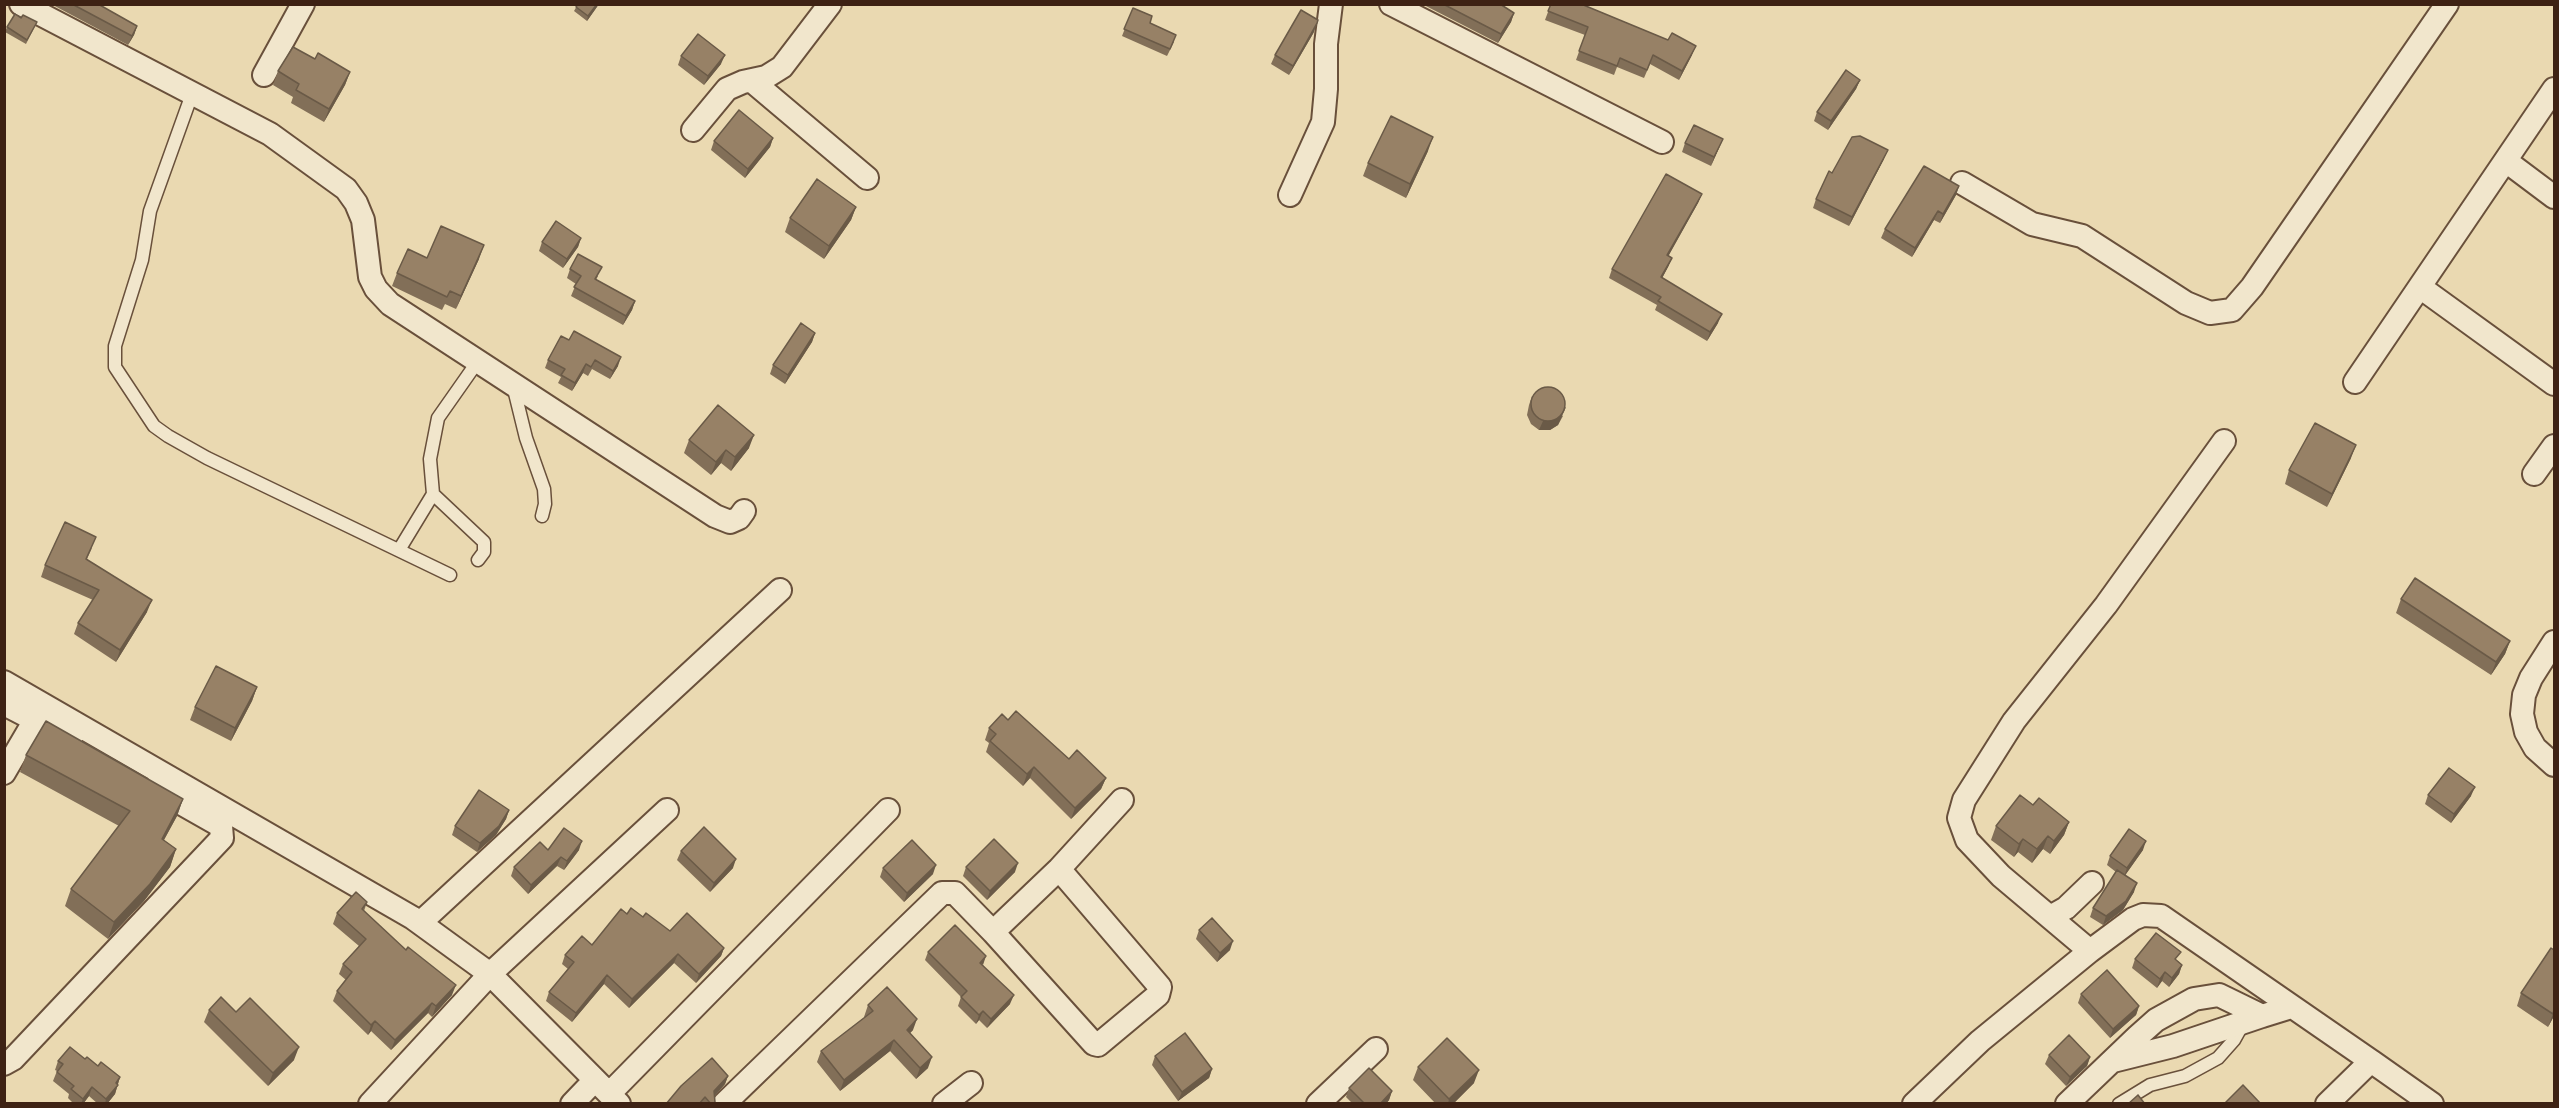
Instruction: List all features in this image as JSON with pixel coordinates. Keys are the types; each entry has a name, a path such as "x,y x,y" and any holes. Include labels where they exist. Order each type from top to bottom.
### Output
{"street":[{"path":"21,4 270,134 346,189 363,220 367,267 376,289 390,304 715,516 729,522 739,519 744,511"},
{"path":"264,75 303,4"},
{"path":"693,130 728,89 743,82 766,77 782,67 830,4"},
{"path":"1290,195 1323,122 1326,44 1331,4"},
{"path":"1391,4 1662,142"},
{"path":"1962,183 2032,224 2082,236 2112,258 2186,303 2211,313 2232,310 2252,287 2447,4"},
{"path":"752,81 867,178"},
{"path":"2355,382 2554,89"},
{"path":"2506,160 2554,197"},
{"path":"2420,287 2554,384"},
{"path":"2090,951 2001,876 1967,840 1959,818 1964,800 2014,721 2106,605 2224,441"},
{"path":"2534,474 2554,446"},
{"path":"420,923 780,590"},
{"path":"2554,642 2531,678 2524,695 2522,714 2526,732 2535,748 2554,765"},
{"path":"4,682 420,923 490,974 607,1093"},
{"path":"4,704 221,826 223,831 222,838 13,1059 4,1064"},
{"path":"4,773 35,720"},
{"path":"993,932 1059,868 1122,800"},
{"path":"370,1104 490,974 667,810"},
{"path":"572,1104 607,1093 888,810"},
{"path":"724,1104 942,893 955,893 1094,1044 1098,1045 1158,995 1160,987 1059,868"},
{"path":"2050,917 2066,908 2092,882"},
{"path":"1914,1104 1980,1041 2090,951 2133,919 2143,915 2161,916 2432,1104"},
{"path":"2067,1104 2157,1020 2194,999 2208,994 2218,994 2253,1019"},
{"path":"2112,1061 2173,1046 2291,1007"},
{"path":"1318,1104 1376,1049"},
{"path":"2327,1104 2372,1061"},
{"path":"949,1102 971,1083"}],"lane":[{"path":"192,94 150,211 142,260 115,346 115,367 154,426 168,436 207,458 450,575"},
{"path":"399,550 434,494 430,459 438,418 478,362"},
{"path":"513,384 526,438 544,489 545,504 542,516"},
{"path":"434,494 484,542 484,552 478,560"},
{"path":"2119,1104 2150,1085 2186,1076 2218,1058 2253,1019"}],"building":[{"path":"72,4 98,4 137,26 132,36"},
{"path":"578,4 597,4 588,16 576,7"},
{"path":"1443,4 1500,4 1514,13 1501,34"},
{"path":"1551,4 1581,4 1668,40 1672,33 1696,46 1682,71 1653,55 1647,70 1620,58 1617,66 1579,51 1588,27 1548,11"},
{"path":"1133,8 1152,16 1150,23 1176,35 1170,49 1124,29"},
{"path":"1301,10 1318,20 1293,66 1275,55"},
{"path":"15,14 37,22 27,40 7,27"},
{"path":"698,34 725,55 708,76 681,56"},
{"path":"293,47 315,59 318,53 350,72 329,109 296,90 299,84 278,71"},
{"path":"1846,70 1860,80 1831,121 1817,112"},
{"path":"739,110 773,138 748,169 714,141"},
{"path":"1391,116 1433,137 1410,184 1368,163"},
{"path":"1694,125 1723,139 1714,157 1685,143"},
{"path":"1860,136 1888,150 1852,217 1816,199 1829,171 1832,173 1852,137"},
{"path":"1924,166 1959,186 1943,214 1938,211 1915,248 1885,229"},
{"path":"1666,174 1702,194 1667,255 1672,258 1661,277 1722,314 1710,332 1658,301 1661,297 1612,269"},
{"path":"817,179 856,207 829,246 790,218"},
{"path":"556,221 581,238 567,259 542,242"},
{"path":"441,226 484,245 461,296 450,291 447,297 397,273 408,249 427,258"},
{"path":"578,254 602,267 595,279 635,301 626,316 574,287 581,276 570,269"},
{"path":"801,323 815,333 788,375 773,365"},
{"path":"574,331 621,357 613,371 595,360 591,367 586,364 575,383 561,375 565,369 548,360 561,336 569,340"},
{"path":"1548,387 1560,392 1565,404 1560,416 1548,421 1536,416 1531,404 1536,392"},
{"path":"718,405 754,435 735,457 726,450 716,462 689,440"},
{"path":"2315,423 2356,445 2332,494 2289,470"},
{"path":"65,522 96,537 86,559 152,600 120,650 78,623 99,590 45,565"},
{"path":"2415,578 2510,641 2496,662 2401,599"},
{"path":"216,666 257,687 235,728 195,707"},
{"path":"1016,711 1069,759 1077,750 1106,778 1075,808 1034,767 1027,774 990,741 996,734 989,728 1002,714 1008,720"},
{"path":"46,721 183,799 162,839 176,849 150,884 114,922 71,889 130,811 26,755"},
{"path":"2449,768 2475,787 2454,814 2428,795"},
{"path":"479,790 509,810 499,826 480,843 455,826"},
{"path":"2020,795 2033,805 2039,798 2069,822 2054,841 2048,836 2037,849 2023,839 2019,844 1996,826"},
{"path":"704,827 736,859 714,883 681,851"},
{"path":"564,828 582,841 567,861 561,857 531,885 514,867 540,842 548,850"},
{"path":"2129,829 2146,841 2127,868 2110,856"},
{"path":"994,839 1018,863 990,891 966,867"},
{"path":"912,840 936,865 907,893 883,868"},
{"path":"2117,870 2137,883 2126,901 2106,916 2093,908"},
{"path":"356,892 367,902 362,909 406,950 408,947 456,985 436,1006 432,1003 395,1040 375,1021 371,1025 337,991 352,972 343,964 366,939 337,913"},
{"path":"631,908 643,917 646,913 670,931 687,913 724,948 699,974 678,954 632,999 607,975 576,1013 549,992 574,962 565,955 582,936 592,945 621,909 627,914"},
{"path":"1212,918 1233,941 1220,953 1199,930"},
{"path":"955,925 986,956 980,963 1014,995 991,1019 983,1011 979,1015 961,997 967,991 928,952"},
{"path":"2156,933 2181,952 2175,959 2182,965 2172,978 2165,972 2160,979 2135,959"},
{"path":"2551,948 2554,950 2553,1014 2521,993"},
{"path":"2107,970 2139,1006 2113,1029 2081,994"},
{"path":"887,987 917,1019 907,1030 932,1057 920,1068 894,1040 844,1080 821,1051 873,1011 868,1005"},
{"path":"221,997 236,1012 250,998 299,1047 273,1073 209,1010"},
{"path":"1185,1033 1212,1069 1182,1092 1155,1056"},
{"path":"2069,1035 2090,1057 2070,1077 2049,1055"},
{"path":"1447,1038 1479,1070 1449,1099 1418,1067"},
{"path":"70,1047 98,1066 101,1062 120,1077 116,1083 118,1085 106,1099 92,1087 83,1099 71,1089 74,1086 57,1072 63,1064 58,1061"},
{"path":"712,1058 728,1076 714,1091 715,1102 713,1104 705,1097 699,1104 666,1104 681,1086"},
{"path":"1369,1068 1392,1091 1380,1104 1365,1104 1349,1088"},
{"path":"2243,1085 2261,1104 2224,1104"},
{"path":"2138,1095 2145,1104 2128,1104"}]}
